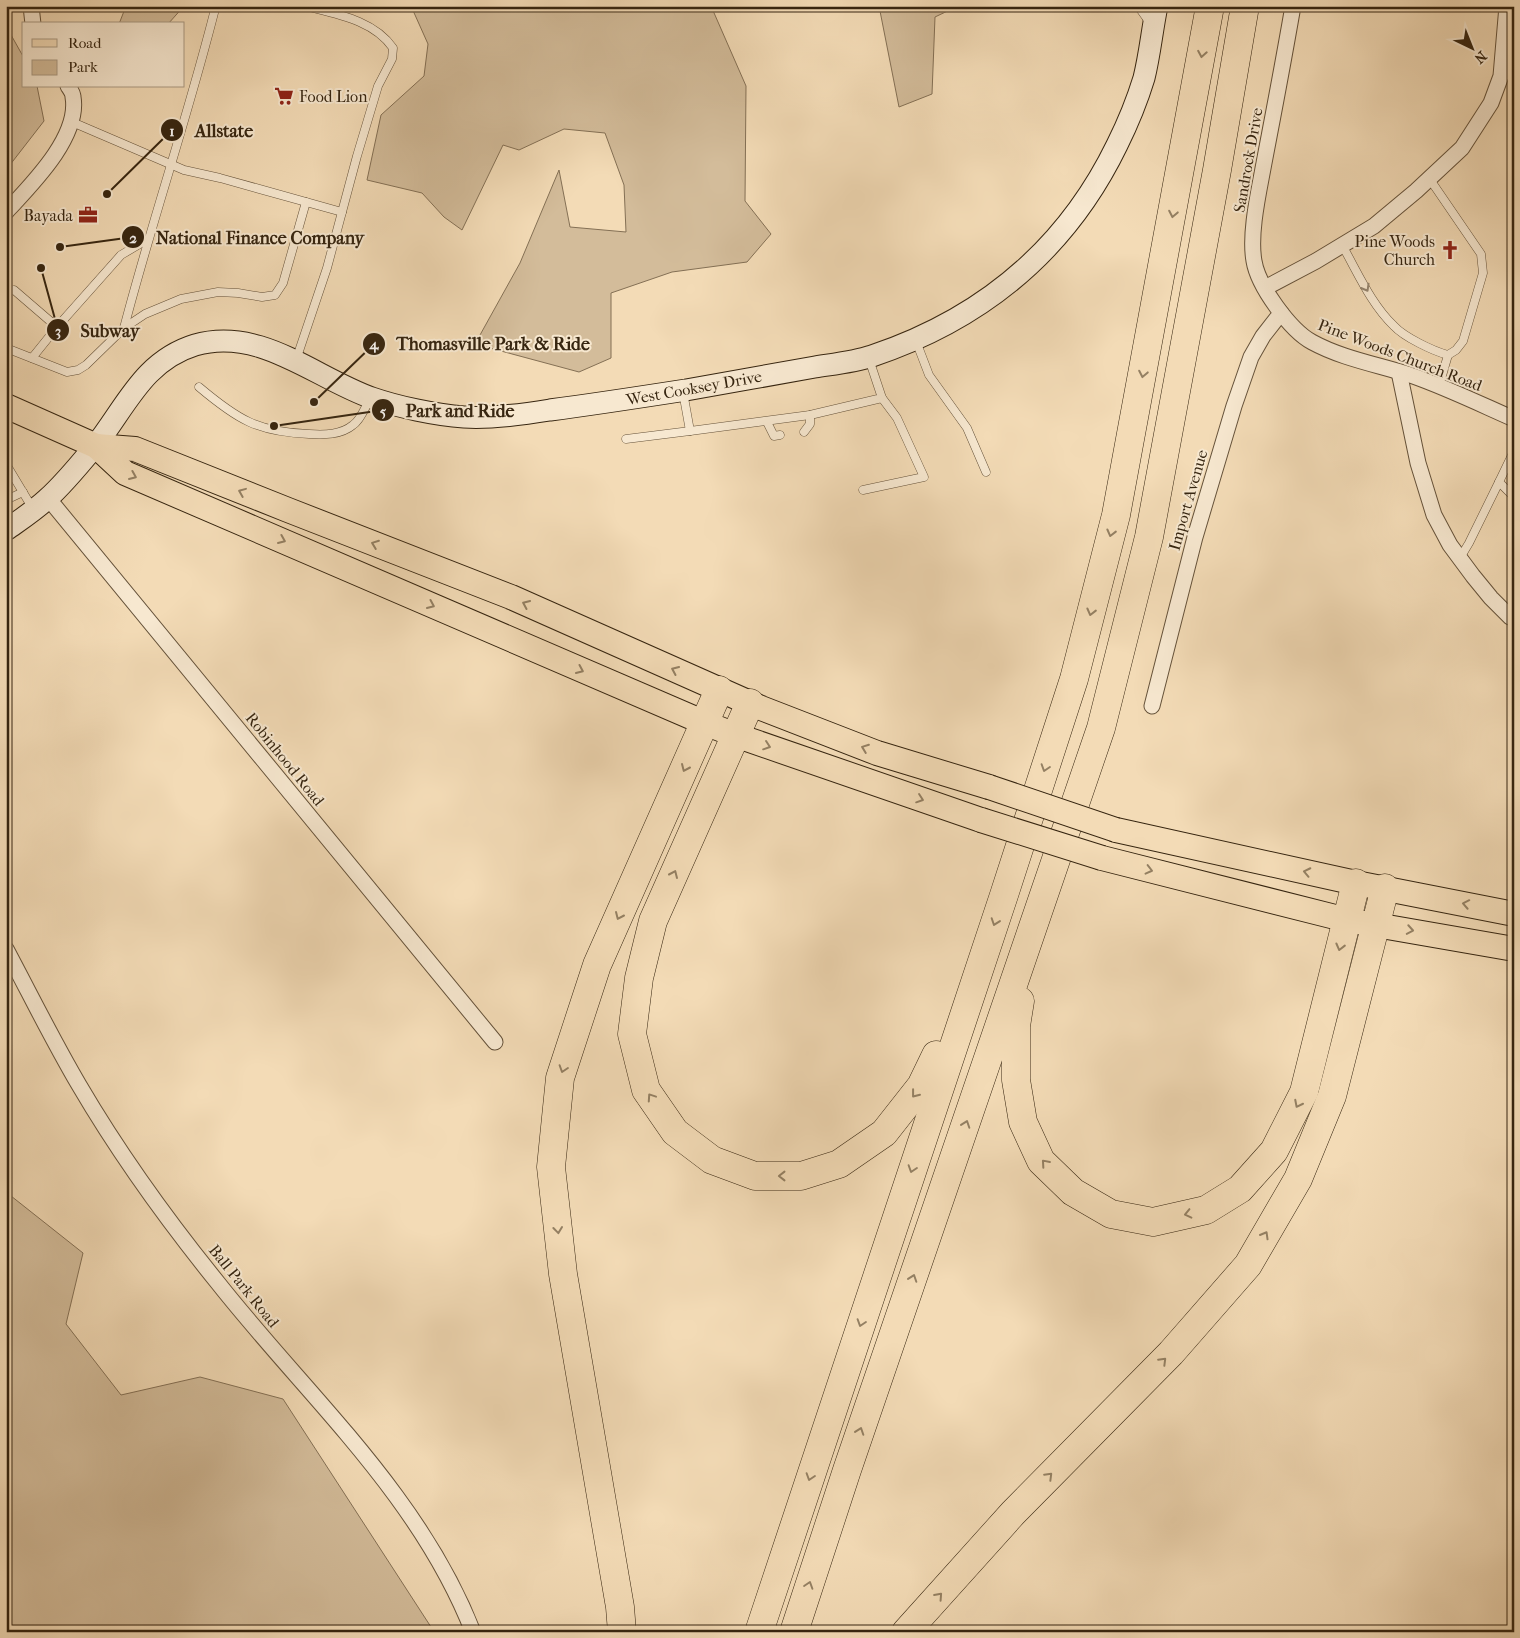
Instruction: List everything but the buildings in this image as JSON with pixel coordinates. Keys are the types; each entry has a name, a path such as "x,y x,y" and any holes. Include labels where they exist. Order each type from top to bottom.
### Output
{"highway":[{"path":"759,1632 1074,679 1116,515 1210,6"},
{"path":"794,1632 847,1470 1101,728 1149,537 1217,170 1245,6"},
{"path":"622,1632 620,1607 563,1274 551,1167 560,1078 598,965 719,690"},
{"path":"750,703 653,921 639,978 632,1034 646,1090 675,1132 712,1160 755,1176 801,1176 839,1164 884,1133 920,1086 978,973"},
{"path":"1032,930 1016,1026 1016,1080 1023,1122 1041,1161 1073,1192 1111,1214 1153,1222 1206,1210 1240,1189 1274,1151 1304,1092 1356,883"},
{"path":"906,1632 1013,1513 1171,1353 1248,1264 1298,1179 1332,1096 1385,888"}],"main road":[{"path":"6,406 96,446 125,473 736,736 981,820 1102,858 1347,920 1514,949"},
{"path":"96,446 135,449 512,597 719,690 877,752 1116,830 1356,883 1514,914"}],"street":[{"path":"31,6 33,22"},
{"name":"Sandrock Drive","path":"1281,313 1256,271 1253,260 1257,204 1293,6"},
{"path":"1265,288 1374,226 1462,148 1491,103 1501,76 1507,6"},
{"name":"West Cooksey Drive","path":"6,530 41,504 96,446 146,374 172,356 196,345 218,342 243,342 266,348 371,398 409,408 466,418 524,414 624,400 868,358 929,334 965,314 1000,290 1052,243 1079,211 1104,172 1136,101 1144,75 1155,16"},
{"path":"6,212 58,151 72,122 73,96 69,88"},
{"name":"Pine Woods Church Road","path":"1281,313 1295,330 1312,342 1338,353 1439,386 1514,420"},
{"name":"Import Avenue","path":"1152,706 1194,537 1234,406 1252,356 1263,336 1281,313"},
{"path":"1399,372 1418,463 1434,515 1450,545 1491,598 1514,619"},
{"name":"Robinhood Road","path":"41,504 495,1042"},
{"name":"Ball Park Road","path":"6,949 79,1084 122,1154 166,1217 218,1284 267,1343 350,1436 386,1481 452,1581 473,1632"}],"lane":[{"path":"124,328 148,239 217,6"},
{"path":"296,362 327,268 378,86 392,59 393,48 387,39 356,20 305,6"},
{"path":"1138,6 1155,16"},
{"path":"72,122 184,170 220,178 342,212"},
{"path":"1429,178 1481,254 1483,273 1463,341 1456,350 1448,355 1439,386"},
{"path":"6,348 67,372 78,370 86,365 124,328 145,314 181,299 218,292 262,297 275,295 283,283 306,202"},
{"path":"32,358 121,255 148,239"},
{"path":"1342,245 1378,307 1395,328 1434,351 1448,355"},
{"path":"6,292 14,290 57,327"},
{"path":"916,339 929,375 967,428 986,472"},
{"path":"863,490 924,477 897,418 882,398 868,358"},
{"path":"198,387 230,413 254,425 285,434 321,435 342,432 355,424 371,398"},
{"path":"682,390 690,431"},
{"path":"626,440 810,415 882,398"},
{"path":"804,432 810,424 810,415"},
{"path":"767,422 774,436 780,436"},
{"path":"1460,558 1469,544 1514,451"},
{"path":"6,464 23,492 41,504"},
{"path":"1499,482 1514,497"},
{"path":"6,500 23,492"}],"green space":[{"path":"126,6 184,6 170,22 120,22"},
{"path":"411,6 711,6 746,86 745,201 771,234 747,262 672,272 611,293 611,358 579,372 475,344 520,263 559,170 570,227 626,232 624,185 605,133 564,129 519,150 503,145 462,230 444,217 422,193 367,180 381,115 424,76 428,44"},
{"path":"879,6 958,6 935,17 932,94 899,107"},
{"path":"6,26 22,54 22,88 37,88 44,121 6,170"},
{"path":"6,1192 83,1253 66,1324 121,1395 200,1377 283,1399 431,1627 432,1632 6,1632"}],"place":[{"name":"Food Lion","path":"284,96"},
{"name":"Allstate","path":"107,194"},
{"name":"Bayada","path":"88,215"},
{"name":"National Finance Company","path":"60,247"},
{"name":"Pine Woods Church","path":"1450,250"},
{"name":"Subway","path":"41,268"},
{"name":"Thomasville Park & Ride","path":"314,402"},
{"name":"Park and Ride","path":"274,426"}]}
